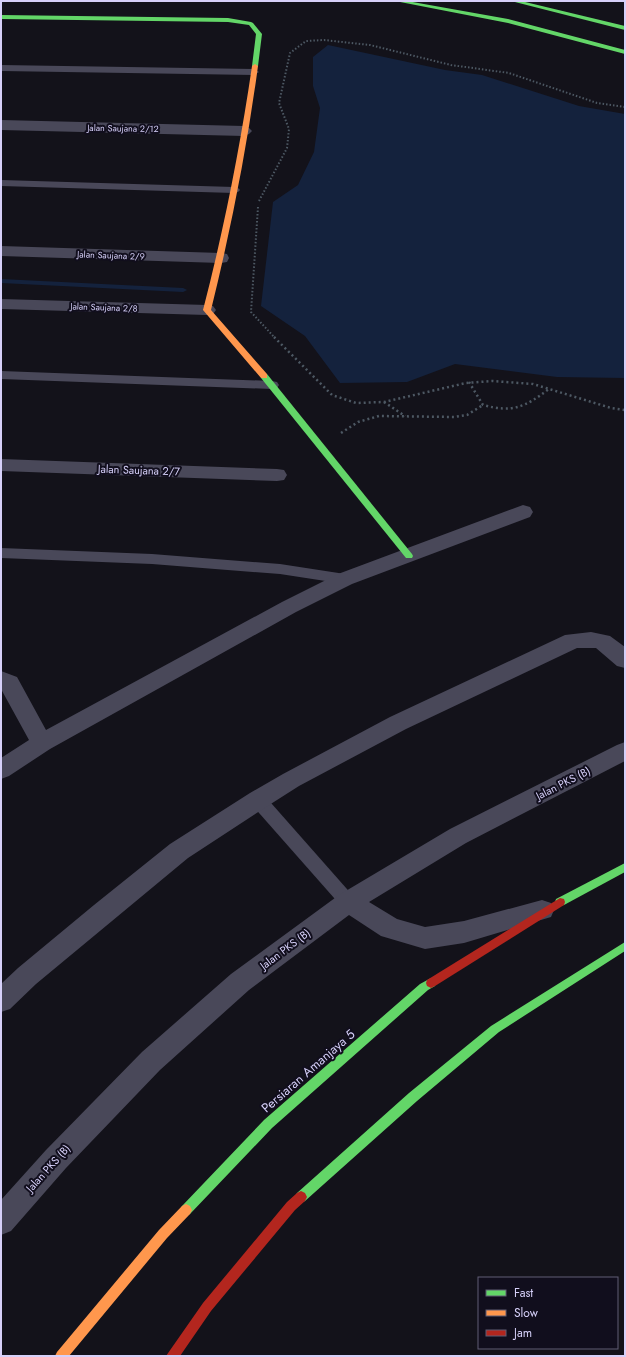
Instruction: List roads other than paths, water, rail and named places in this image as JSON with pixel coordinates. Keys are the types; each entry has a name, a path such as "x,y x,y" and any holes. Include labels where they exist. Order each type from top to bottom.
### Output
{"street":[{"path":"398,1 508,21 555,32 625,52"},
{"path":"514,1 625,28"},
{"path":"1,17 228,20 251,24 259,34 234,190 221,258 207,310 272,385 409,556"},
{"name":"Jalan Saujana 2/12","path":"1,125 244,131"},
{"name":"Jalan Saujana 2/9","path":"1,251 221,258"},
{"name":"Jalan Saujana 2/8","path":"1,304 207,310"},
{"name":"Jalan Saujana 2/7","path":"1,465 277,475"},
{"path":"1,770 42,743 289,607 345,579 523,512"},
{"path":"1,1001 27,976 179,851 291,780 398,723 573,641 592,638 598,640 609,645 625,660"},
{"path":"1,679 9,683 42,743"},
{"name":"Jalan PKS (B)","path":"1,1220 56,1159 151,1061 240,982 348,902 458,836 625,751"},
{"name":"Persiaran Amanjaya 5","path":"60,1356 163,1234 268,1124 424,987 551,907 625,867"},
{"path":"348,902 390,928 425,938 464,932 551,907"},
{"path":"172,1356 208,1307 297,1201 412,1097 495,1029 625,946"}],"lane":[{"path":"1,68 254,72"},
{"path":"1,183 234,190"},
{"path":"1,375 272,385"},
{"path":"1,553 152,559 280,569 345,579"},
{"path":"258,800 348,902"}],"water":[{"path":"328,45 445,70 482,75 579,106 625,114 625,378 557,377 455,364 407,382 340,383 305,336 261,306 273,202 298,185 314,152 320,108 313,86 313,57"}],"waterway":[{"path":"1,281 183,290"}]}
